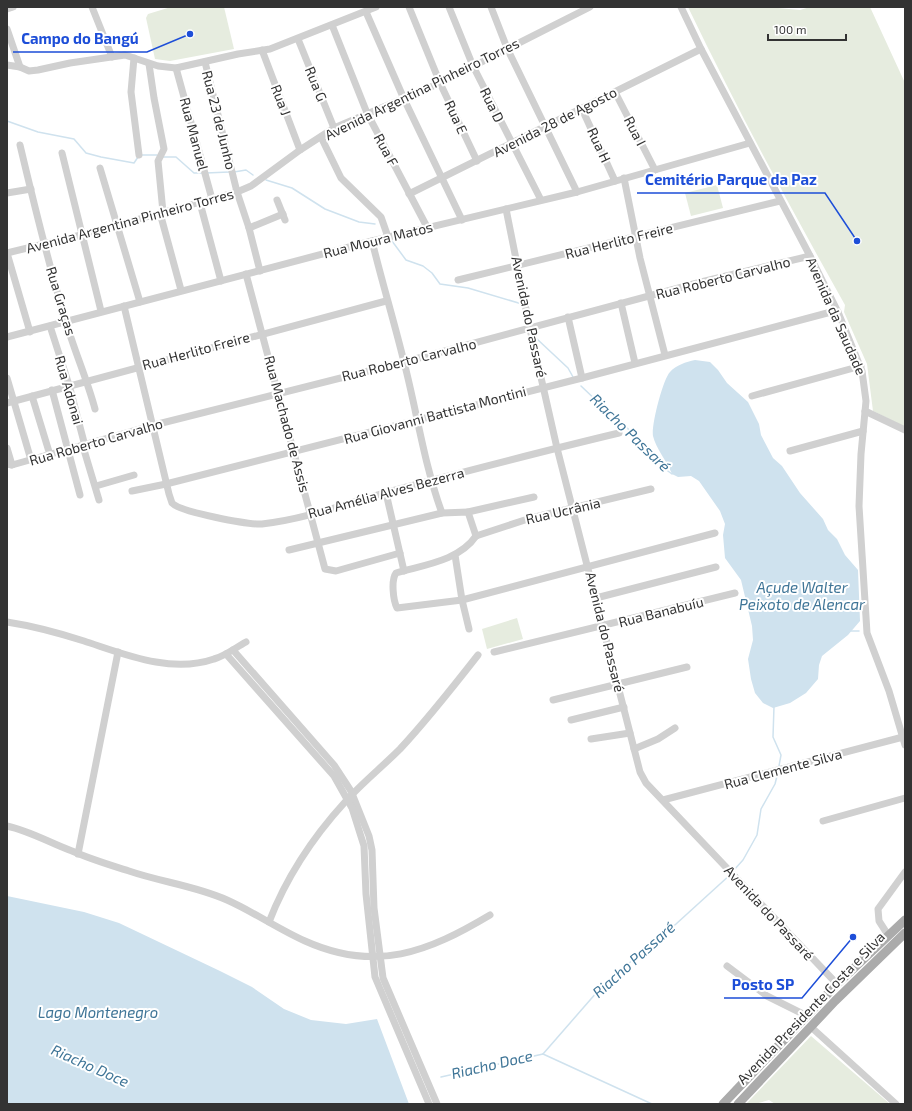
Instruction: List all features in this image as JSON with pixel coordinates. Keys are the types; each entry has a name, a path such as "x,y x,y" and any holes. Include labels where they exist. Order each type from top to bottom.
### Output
{"main road":[{"name":"Avenida Presidente Costa e Silva","path":"738,1104 811,1027 905,920"},
{"name":"Avenida Presidente Costa e Silva","path":"723,1104 837,984 886,941 905,933"},
{"path":"783,1041 791,1048"},
{"path":"773,1051 781,1059"}],"street":[{"path":"7,9 13,7"},
{"path":"92,7 112,57"},
{"name":"Rua E","path":"409,7 440,83 477,161"},
{"name":"Rua D","path":"449,7 473,66 511,144 541,200"},
{"path":"491,7 507,48 577,192"},
{"name":"Avenida Argentina Pinheiro Torres","path":"7,253 81,235 237,192 251,186 300,150 334,128 440,83 590,7"},
{"name":"Avenida da Saudade","path":"681,7 701,49 810,256 861,366 866,389 859,506 867,633 888,691 905,745"},
{"path":"7,65 20,67 25,70 38,70 70,62 125,55 149,64 176,68 262,50 298,40 371,9 404,99 462,220"},
{"name":"Rua F","path":"332,25 367,113 427,227"},
{"path":"7,29 20,67"},
{"name":"Rua G","path":"298,40 334,128"},
{"name":"Avenida 28 de Agosto","path":"409,194 545,128 701,49"},
{"name":"Rua J","path":"262,50 300,150"},
{"path":"134,58 131,92 138,155"},
{"name":"Rua 23 de Junho","path":"205,62 237,192 249,228 260,271"},
{"path":"149,64 154,98 164,142 164,149 161,156 161,213 181,290"},
{"name":"Rua Manuel","path":"176,68 212,200"},
{"name":"Rua I","path":"615,92 655,170"},
{"name":"Rua H","path":"582,109 615,181"},
{"path":"321,137 341,178 381,217 388,237"},
{"name":"Rua Moura Matos","path":"7,337 181,290 221,281 427,227 577,192 750,143"},
{"name":"Rua Graças","path":"20,146 44,244 66,321 87,380 95,409"},
{"path":"62,153 81,235 101,311"},
{"path":"100,168 140,302"},
{"path":"624,178 665,355"},
{"path":"7,193 31,189"},
{"path":"249,228 284,217 277,200"},
{"name":"Rua Herlito Freire","path":"458,280 780,201"},
{"path":"200,203 221,281"},
{"name":"Avenida do Passaré","path":"506,209 530,329 558,448 602,627 640,772 646,783 837,984"},
{"path":"289,550 442,513 432,480 404,362 386,301 372,241"},
{"path":"7,253 30,332"},
{"name":"Rua Roberto Carvalho","path":"9,465 50,456 154,425 404,362 701,282 810,256"},
{"name":"Rua Machado de Assis","path":"246,274 319,543 324,567 327,570 332,571 400,553"},
{"name":"Rua Herlito Freire","path":"10,402 139,366 386,301"},
{"path":"621,303 635,363"},
{"path":"124,306 154,425 166,484"},
{"name":"Rua Giovanni Battista Montini","path":"132,491 294,452 582,378 835,310"},
{"path":"568,317 582,378"},
{"name":"Rua Adonai","path":"50,326 69,385 85,446 84,450 99,500"},
{"path":"752,396 861,366"},
{"path":"7,378 10,402 31,460"},
{"path":"52,390 80,495"},
{"path":"32,396 50,456"},
{"path":"865,411 905,430"},
{"path":"790,452 863,431"},
{"name":"Rua Amélia Alves Bezerra","path":"166,484 171,501 175,507 215,517 256,524 311,514 386,492 619,432"},
{"path":"7,448 9,465"},
{"path":"96,486 134,475"},
{"name":"Rua Ucrânia","path":"476,536 512,523 651,489"},
{"path":"386,492 404,571"},
{"name":"Rua Ucrânia","path":"442,513 468,512 534,497"},
{"path":"468,512 476,536 471,543 455,555 396,573 394,577 396,607 400,609 462,600 716,533"},
{"path":"455,555 462,600 469,629"},
{"path":"596,598 716,567"},
{"name":"Rua Banabuíu","path":"494,652 602,627 735,593"},
{"path":"7,622 63,635 146,660 181,664 213,660 246,642"},
{"path":"233,650 334,765 365,823 372,850 374,908 380,956 386,987 437,1104"},
{"path":"78,854 118,652"},
{"path":"226,654 326,767 350,797 361,831 364,846 366,894 375,977 429,1104"},
{"path":"269,922 296,869 322,830 350,797 414,733 478,655"},
{"path":"553,700 687,667"},
{"path":"571,720 624,707"},
{"path":"634,749 658,739 675,728"},
{"path":"591,739 630,733"},
{"name":"Rua Clemente Silva","path":"663,800 903,737"},
{"path":"823,821 905,798"},
{"path":"7,826 31,833 78,854 130,872 208,892 227,900 306,941 345,953 372,956 408,954 464,931 490,915"},
{"path":"886,941 879,921 878,910 905,872"},
{"path":"727,966 767,996 807,1016"},
{"path":"811,1027 896,1104"}],"shaded area":[{"path":"171,7 224,7 234,49 170,61 155,59 146,18 148,14"},
{"path":"688,7 767,7 800,10 810,7 870,7 905,83 905,427 873,411 867,364 844,312 845,305 764,158"},
{"path":"717,185 723,208 691,216 685,193"},
{"path":"517,618 523,639 487,649 482,629"},
{"path":"811,1036 890,1104 775,1104 769,1100 755,1104 746,1104"}],"water":[{"name":"Açude Walter Peixoto de Alencar","path":"695,360 710,362 727,383 748,402 759,424 761,435 773,458 782,466 800,493 823,519 828,530 837,539 845,555 858,570 860,621 848,635 822,656 819,665 818,679 806,693 790,703 773,708 763,703 755,693 751,679 748,659 753,640 752,626 741,580 725,558 723,535 725,524 720,511 699,481 691,476 678,477 672,474 653,436 656,413 667,376 678,366"},
{"name":"Lago Montenegro","path":"7,896 84,912 119,923 252,987 284,1009 311,1020 346,1024 377,1019 409,1104 7,1104"}],"waterway":[{"name":"Riacho Passaré","path":"7,121 38,132 74,139 86,153 134,163 138,157"},
{"name":"Riacho Passaré","path":"142,155 157,155"},
{"name":"Riacho Passaré","path":"163,157 176,157 194,173 203,173"},
{"name":"Riacho Passaré","path":"234,172 246,170 253,175"},
{"name":"Riacho Passaré","path":"206,173 229,172"},
{"name":"Riacho Passaré","path":"266,180 292,188 325,209 359,222 375,224"},
{"name":"Riacho Passaré","path":"392,241 406,260 423,266 432,273 440,284 468,288 522,304"},
{"name":"Riacho Passaré","path":"537,339 568,368 573,377"},
{"name":"Riacho Passaré","path":"581,386 621,421 647,450 655,456 661,466 672,474"},
{"path":"851,631 859,631"},
{"name":"Riacho Passaré","path":"774,706 773,737 781,755 779,766"},
{"name":"Riacho Passaré","path":"734,870 743,860 757,835 761,809 775,784 778,772"},
{"name":"Riacho Passaré","path":"543,1054 604,984 676,924 731,874"},
{"path":"543,1054 652,1104"},
{"name":"Riacho Doce","path":"441,1077 543,1054"}],"place":[{"name":"Campo do Bangú","path":"190,34"},
{"name":"Cemitério Parque da Paz","path":"857,241"},
{"name":"Posto SP","path":"853,937"}]}
